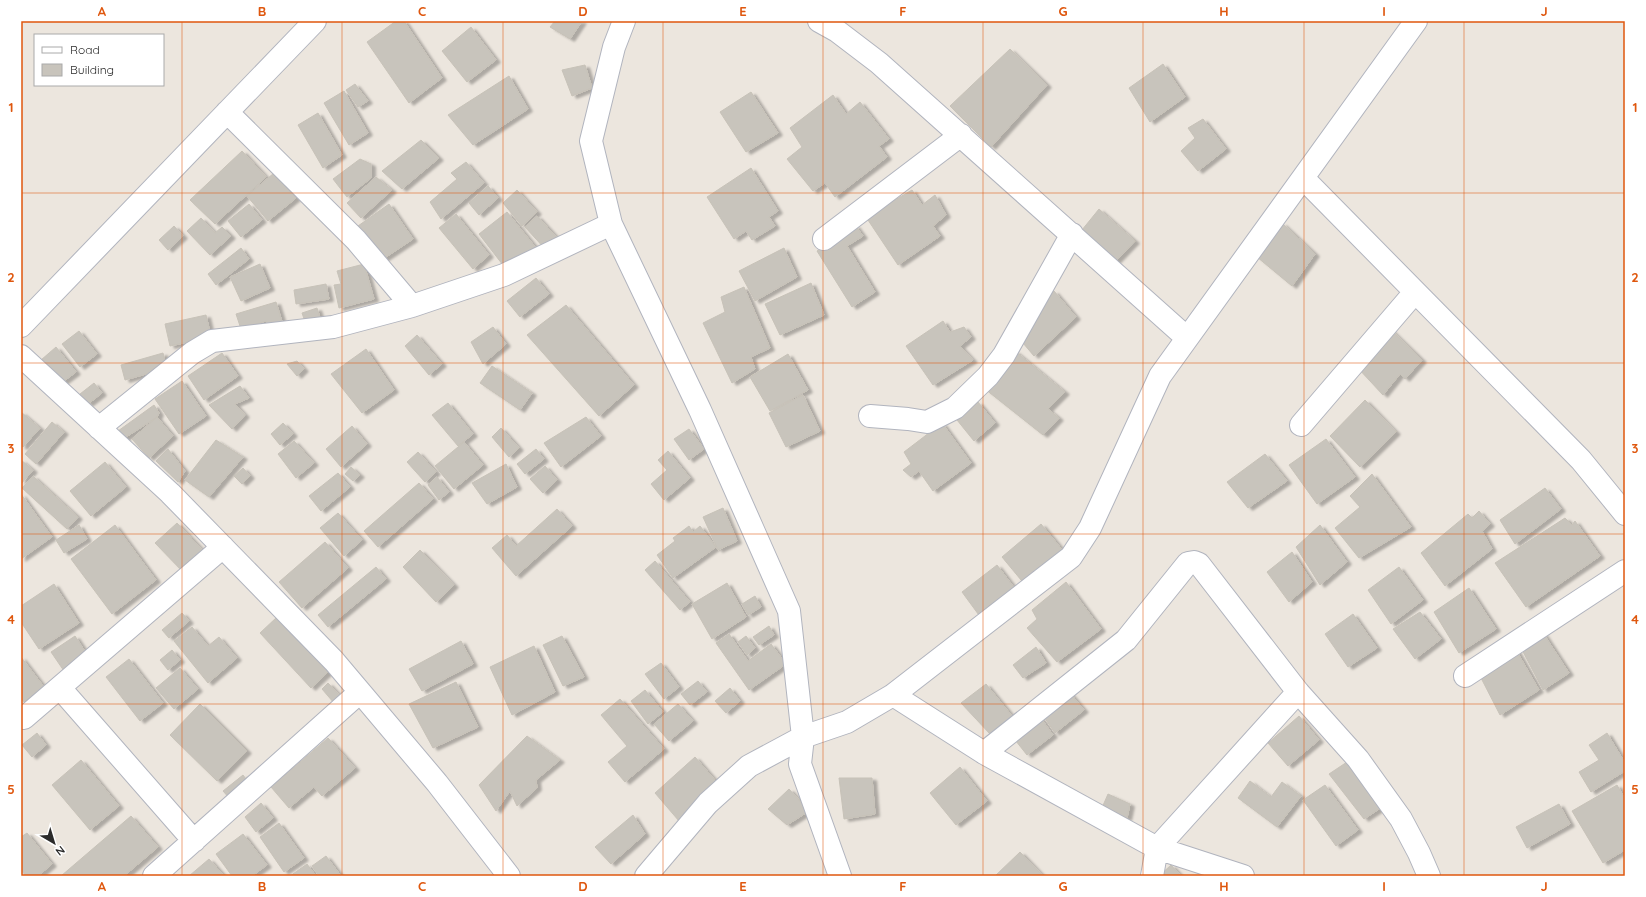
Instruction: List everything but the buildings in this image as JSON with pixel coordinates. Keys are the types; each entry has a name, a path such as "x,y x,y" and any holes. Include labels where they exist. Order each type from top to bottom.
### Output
{"street":[{"path":"21,326 315,21"},
{"path":"624,21 614,47 591,141 611,224 700,410 789,611 803,737 800,764 840,876"},
{"path":"818,21 837,31 879,63 1187,338"},
{"path":"646,876 708,803 749,766 803,737 847,722 893,695 1071,557 1090,528 1160,376 1416,21"},
{"path":"227,112 356,240 412,306"},
{"path":"824,239 961,135"},
{"path":"1303,178 1581,460 1625,514"},
{"path":"99,428 192,353 212,341 333,327 412,306 504,275 611,224"},
{"path":"870,416 927,422 955,408 988,376 1004,355 1072,234"},
{"path":"1301,425 1415,292"},
{"path":"21,356 170,493 334,660 437,783 509,876"},
{"path":"21,717 24,718 60,688 223,547"},
{"path":"984,753 1126,640 1188,563 1194,562 1199,564 1298,692 1358,759 1397,813 1419,853 1429,876"},
{"path":"1465,676 1625,571"},
{"path":"60,688 194,841"},
{"path":"154,876 360,692"},
{"path":"1152,876 1157,848 1298,692"},
{"path":"893,695 984,753 1157,848 1243,876"}]}
